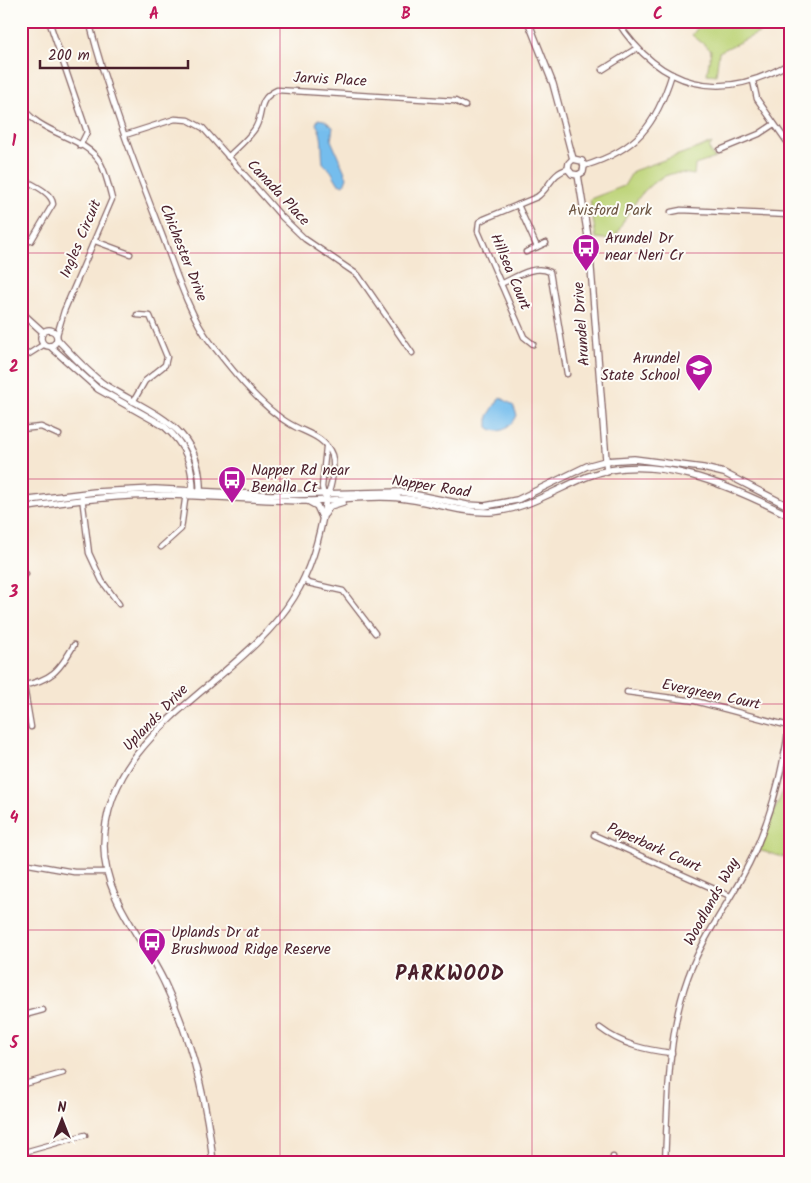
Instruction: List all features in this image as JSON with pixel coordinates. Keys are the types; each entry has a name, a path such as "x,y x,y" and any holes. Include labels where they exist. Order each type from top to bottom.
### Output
{"main road":[{"path":"528,21 553,84 573,159"},
{"path":"573,159 582,161 584,166 583,172 578,175 572,174 568,170 569,163 573,159"},
{"name":"Arundel Drive","path":"578,175 589,243 607,472"},
{"path":"21,312 43,332"},
{"path":"43,332 52,330 103,383 172,433 190,462 189,493"},
{"path":"43,332 40,338 47,346 98,389 168,421 190,443 198,461 200,494"},
{"path":"47,346 57,337"},
{"name":"Napper Road","path":"200,494 326,495 402,492 467,505 494,505 517,500 581,469 605,461 651,460 724,473 790,507"},
{"name":"Napper Road","path":"21,501 81,493 154,489 308,501 326,495 400,498 456,510 490,512 527,505 588,477 607,472 639,468 696,477 729,487 790,516"},
{"name":"Napper Road","path":"21,508 82,500 189,493"},
{"name":"Uplands Drive","path":"213,1162 208,1126 195,1068 177,1010 146,948 122,913 107,872 104,847 106,818 117,785 126,768 147,742 179,710 260,640 294,598 304,579 323,519 326,495"},
{"path":"323,519 327,510 335,503 372,498"},
{"path":"308,501 317,506 323,519"}],"street":[{"path":"49,21 88,132 80,146"},
{"name":"Chichester Drive","path":"89,21 125,135 174,268 209,342 274,413 290,425 317,437 326,446 326,495"},
{"path":"617,21 637,48 672,74 693,84 714,86 753,81 790,63"},
{"path":"602,70 637,48"},
{"path":"584,166 611,157 626,147 652,123 662,105 672,74"},
{"path":"753,81 757,98 790,146"},
{"name":"Jarvis Place","path":"228,157 255,129 262,102 268,94 277,90 455,101 465,106"},
{"name":"Ingles Circuit","path":"21,104 27,116 80,146 100,162 112,199 64,311 57,337"},
{"name":"Canada Place","path":"125,135 175,119 188,120 203,128 282,218 305,239 358,274 412,353"},
{"path":"720,150 759,134 774,124"},
{"name":"Hillsea Court","path":"533,344 524,337 478,226 484,219 543,192 555,174 568,170"},
{"path":"21,178 46,193 53,204 31,241 21,241"},
{"path":"518,205 536,247"},
{"path":"671,212 681,210 790,215"},
{"path":"95,241 130,254"},
{"path":"526,252 546,243"},
{"path":"501,284 533,270 544,269 550,272 567,374"},
{"path":"132,404 145,382 165,365 167,357 150,316 137,315"},
{"path":"21,359 47,346"},
{"path":"21,429 41,428 60,435"},
{"path":"81,493 89,552 102,581 119,604"},
{"path":"161,547 181,529 189,493"},
{"path":"304,579 308,583 343,591 375,633"},
{"path":"31,727 22,686 45,680 56,673 74,645"},
{"name":"Evergreen Court","path":"627,692 694,701 789,726"},
{"name":"Woodlands Way","path":"665,1162 672,1053 679,1006 701,944 746,868 777,791 790,718"},
{"name":"Paperbark Court","path":"594,835 730,896"},
{"path":"23,863 74,872 107,872"},
{"path":"21,1016 43,1010"},
{"path":"600,1028 611,1036 641,1049 672,1053"},
{"path":"21,1085 63,1073"},
{"path":"21,1153 85,1135"}],"green space":[{"path":"703,21 759,21 765,30 719,52 716,75 707,74 711,50 692,35"},
{"name":"Avisford Park","path":"712,143 709,148 712,156 716,158 695,165 694,175 671,174 652,184 636,201 614,240 596,238 590,199 624,186 633,171"},
{"path":"790,774 790,859 758,850"}],"water":[{"path":"318,119 324,120 333,127 331,140 347,177 344,185 338,183 331,171 323,163 321,138 316,124"},
{"path":"500,397 513,405 517,415 509,426 497,431 488,427 488,416"}],"place":[{"name":"Arundel Dr near Neri Cr","path":"586,272"},
{"name":"Arundel State School","path":"699,392"},
{"name":"Napper Rd near Benalla Ct","path":"232,504"},
{"name":"Uplands Dr at Brushwood Ridge Reserve","path":"152,966"}],"district":[{"name":"PARKWOOD","path":"450,975"}]}
